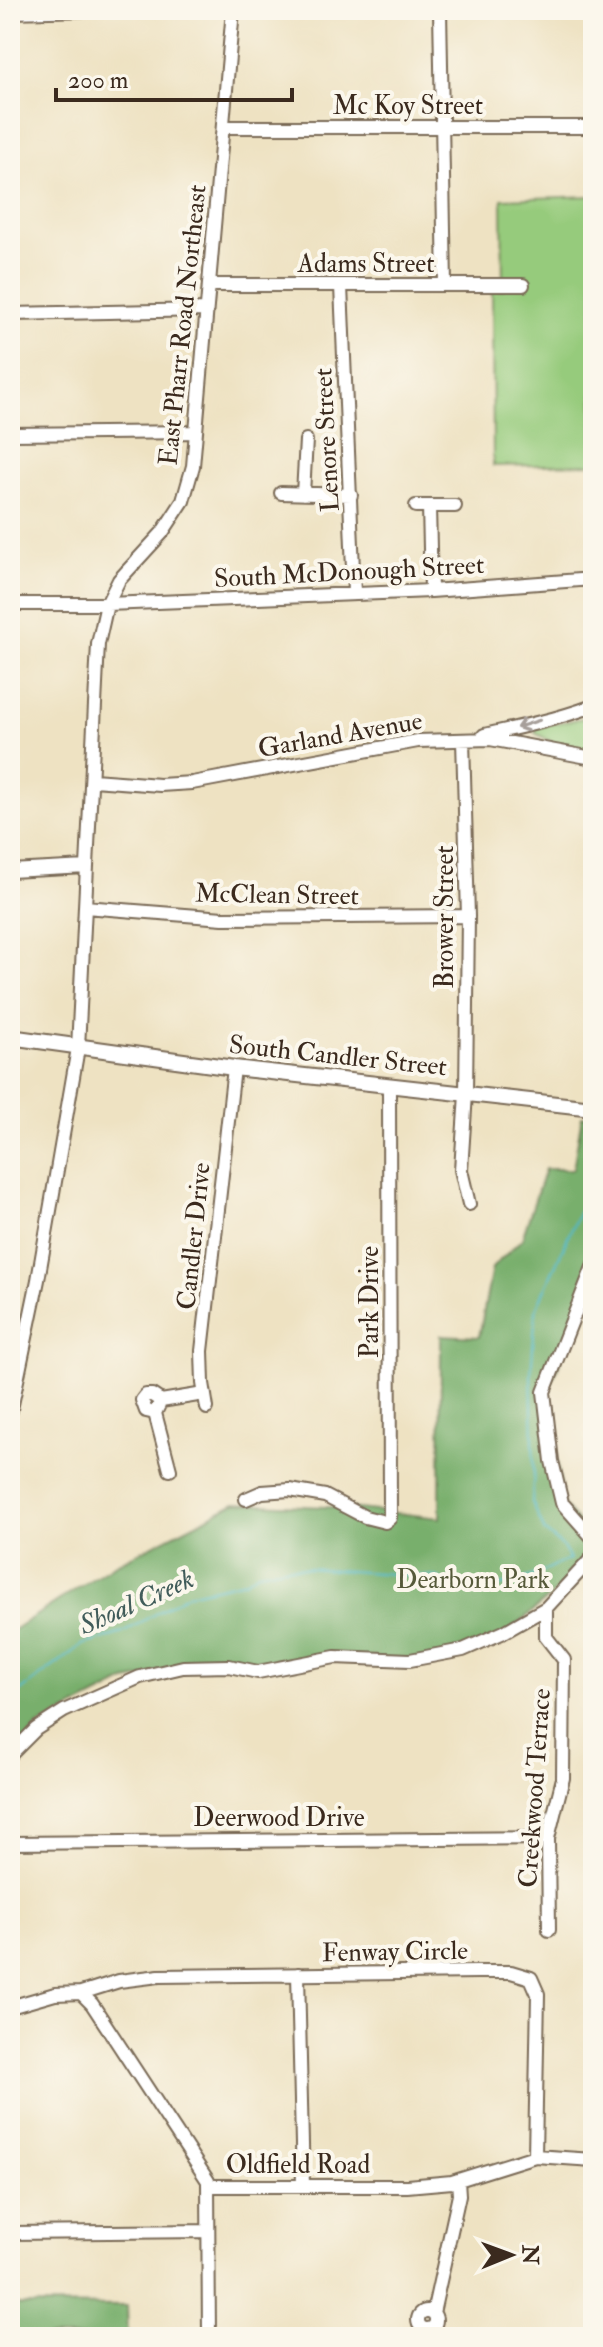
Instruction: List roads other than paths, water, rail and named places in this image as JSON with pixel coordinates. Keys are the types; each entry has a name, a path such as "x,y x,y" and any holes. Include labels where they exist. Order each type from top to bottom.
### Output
{"main road":[{"name":"South Candler Street","path":"10,1037 234,1068 593,1108"}],"street":[{"path":"10,12 89,10"},
{"name":"East Pharr Road Northeast","path":"10,1414 38,1280 78,1048 98,644 107,604 119,580 162,533 183,501 193,466 233,10"},
{"path":"440,10 445,285"},
{"name":"Mc Koy Street","path":"224,127 593,127"},
{"name":"Adams Street","path":"209,285 523,285"},
{"name":"Lenore Street","path":"341,286 354,593"},
{"path":"10,314 206,310"},
{"path":"10,434 196,432"},
{"path":"303,494 306,440"},
{"path":"281,493 351,495"},
{"path":"431,591 422,506 455,506"},
{"name":"South McDonough Street","path":"10,604 107,604 431,591 593,579"},
{"path":"463,740 525,726 541,719 560,718 593,706"},
{"name":"Garland Avenue","path":"93,780 160,785 192,783 418,741 490,739 593,758"},
{"name":"Brower Street","path":"463,740 468,916 466,1094 461,1170 469,1204"},
{"path":"10,871 87,867"},
{"name":"McClean Street","path":"85,907 223,918 468,916"},
{"name":"Candler Drive","path":"207,1408 202,1351 234,1068"},
{"name":"Park Drive","path":"246,1499 262,1492 290,1490 325,1496 365,1517 385,1522 390,1518 389,1086"},
{"path":"593,1267 587,1300 544,1392 552,1461 562,1503 593,1538"},
{"path":"170,1470 158,1407 204,1394"},
{"path":"10,1755 36,1729 64,1711 140,1677 183,1667 229,1666 258,1672 335,1657 430,1658 480,1644 546,1608 593,1557"},
{"name":"Creekwood Terrace","path":"546,1608 546,1637 564,1660 563,1778 548,1838 549,1930"},
{"name":"Deerwood Drive","path":"10,1843 135,1839 548,1838"},
{"name":"Fenway Circle","path":"81,1993 119,1981 159,1976 511,1972 531,1978 538,1994 539,2010 535,2156"},
{"path":"298,1974 303,2186"},
{"path":"10,2007 55,1994 81,1993"},
{"name":"Oldfield Road","path":"81,1993 92,2004 209,2186 407,2186 458,2180 535,2156 593,2160"},
{"path":"433,2313 459,2195 458,2180"},
{"path":"209,2186 209,2337"},
{"path":"10,2233 207,2231"}],"waterway":[{"name":"Shoal Creek","path":"10,1699 82,1645 123,1633 188,1594 245,1581 258,1572 292,1567 436,1577 452,1586 486,1589 521,1580 570,1559 562,1546 545,1532 532,1502 531,1374 536,1309 579,1212 593,1188"}],"park label":[{"name":"Dearborn Park","path":"473,1579"}]}
